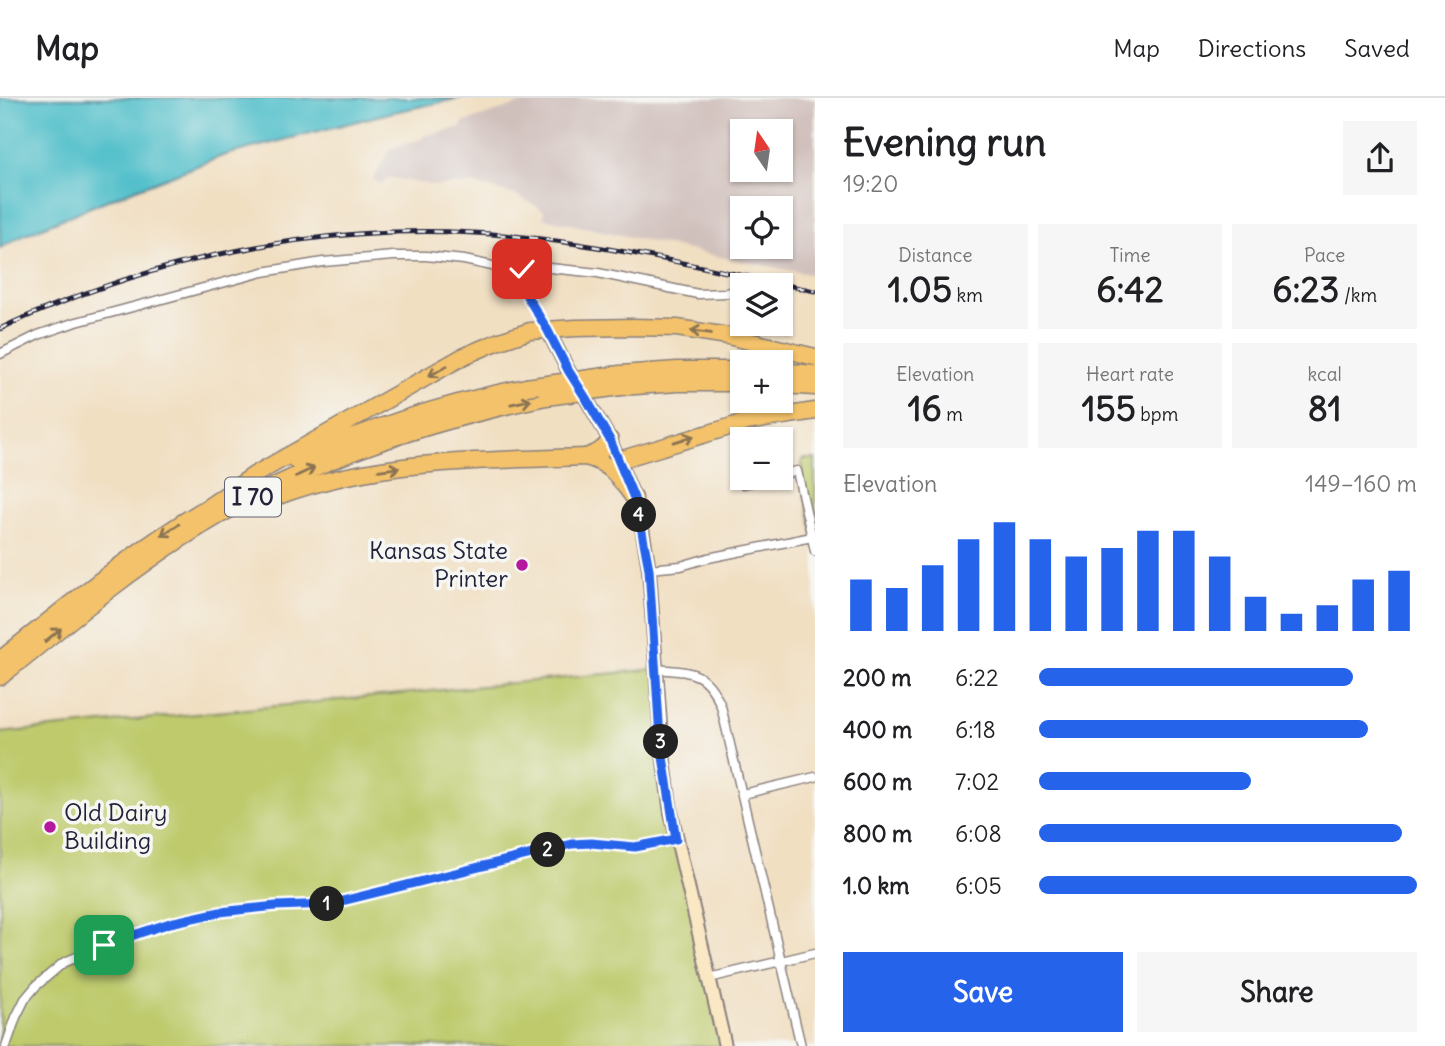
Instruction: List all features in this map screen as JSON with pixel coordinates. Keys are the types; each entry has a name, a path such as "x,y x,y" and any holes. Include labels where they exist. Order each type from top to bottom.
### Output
{"highway":[{"path":"211,505 254,475 464,356 523,333 547,329 677,328 728,336 815,357"},
{"name":"I 70","path":"0,677 164,550 220,515 345,454 435,423 620,380 677,370 730,370"},
{"path":"793,372 815,374"},
{"name":"I 70","path":"0,660 153,541 211,505 281,468 378,427 486,395 526,387 620,380 730,383"},
{"path":"793,386 815,387"},
{"path":"619,460 746,422 815,411"},
{"path":"586,457 601,451 610,440"},
{"path":"164,550 276,497 344,477 416,466 586,457 609,466 634,498"}],"main road":[{"path":"547,329 610,440 634,498 645,540 660,738 676,839 725,1046"}],"street":[{"path":"0,354 38,335 73,323 239,278 299,265 377,257 410,256 464,260 514,269 540,267 598,273 698,294 730,292"},
{"path":"514,269 547,329"},
{"path":"793,472 797,471 815,551"},
{"path":"649,569 681,566 812,537"},
{"path":"656,669 693,673 710,685 721,706 801,1046"},
{"path":"743,794 815,777"},
{"path":"6,1046 16,1017 25,999 36,986 63,963 141,931 220,912 330,904 572,844 635,847 676,839"},
{"path":"709,978 815,953"}],"shaded area":[{"path":"538,98 815,98 815,275 730,259 793,259 793,196 730,196 730,259 543,218 544,211 518,196 499,190 470,184 436,186 388,177 381,184 373,179 391,148 423,139 423,136 462,127 462,123"}],"green space":[{"path":"802,459 815,459 815,539 802,483"},
{"path":"656,669 676,839 725,1046 0,1046 0,733"}],"water":[{"path":"0,98 461,98 389,113 225,155 105,201 23,235 0,248"}],"railway":[{"path":"0,329 83,294 188,262 295,241 404,232 459,232 552,240 665,259 815,291"}],"place":[{"name":"Kansas State Printer","path":"522,565"},
{"name":"Old Dairy Building","path":"50,827"}],"route":[{"path":"104,945 141,931 220,912 330,904 572,844 635,847 676,839 660,738 649,569 639,516 610,440 568,370 514,269 522,269"}]}
